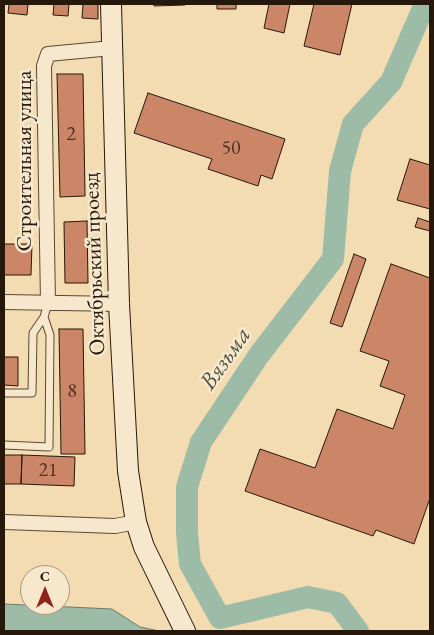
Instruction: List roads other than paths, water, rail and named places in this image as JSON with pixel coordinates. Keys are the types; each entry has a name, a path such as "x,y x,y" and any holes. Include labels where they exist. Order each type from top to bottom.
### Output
{"street":[{"name":"Октябрьский проезд","path":"111,4 119,304 128,471 136,522 144,547 186,631"},
{"name":"Строительная улица","path":"48,303 44,66 48,54 112,48"},
{"path":"4,302 119,304"},
{"path":"4,522 115,526 136,522"}],"lane":[{"path":"4,393 32,393 33,333 44,317 48,303"},
{"path":"4,445 49,447 50,336 44,317"}],"waterway":[{"name":"Вязьма","path":"358,631 337,603 308,597 220,618 190,564 187,533 187,487 201,442 259,355 333,259 340,171 353,124 391,82 425,4"}]}
